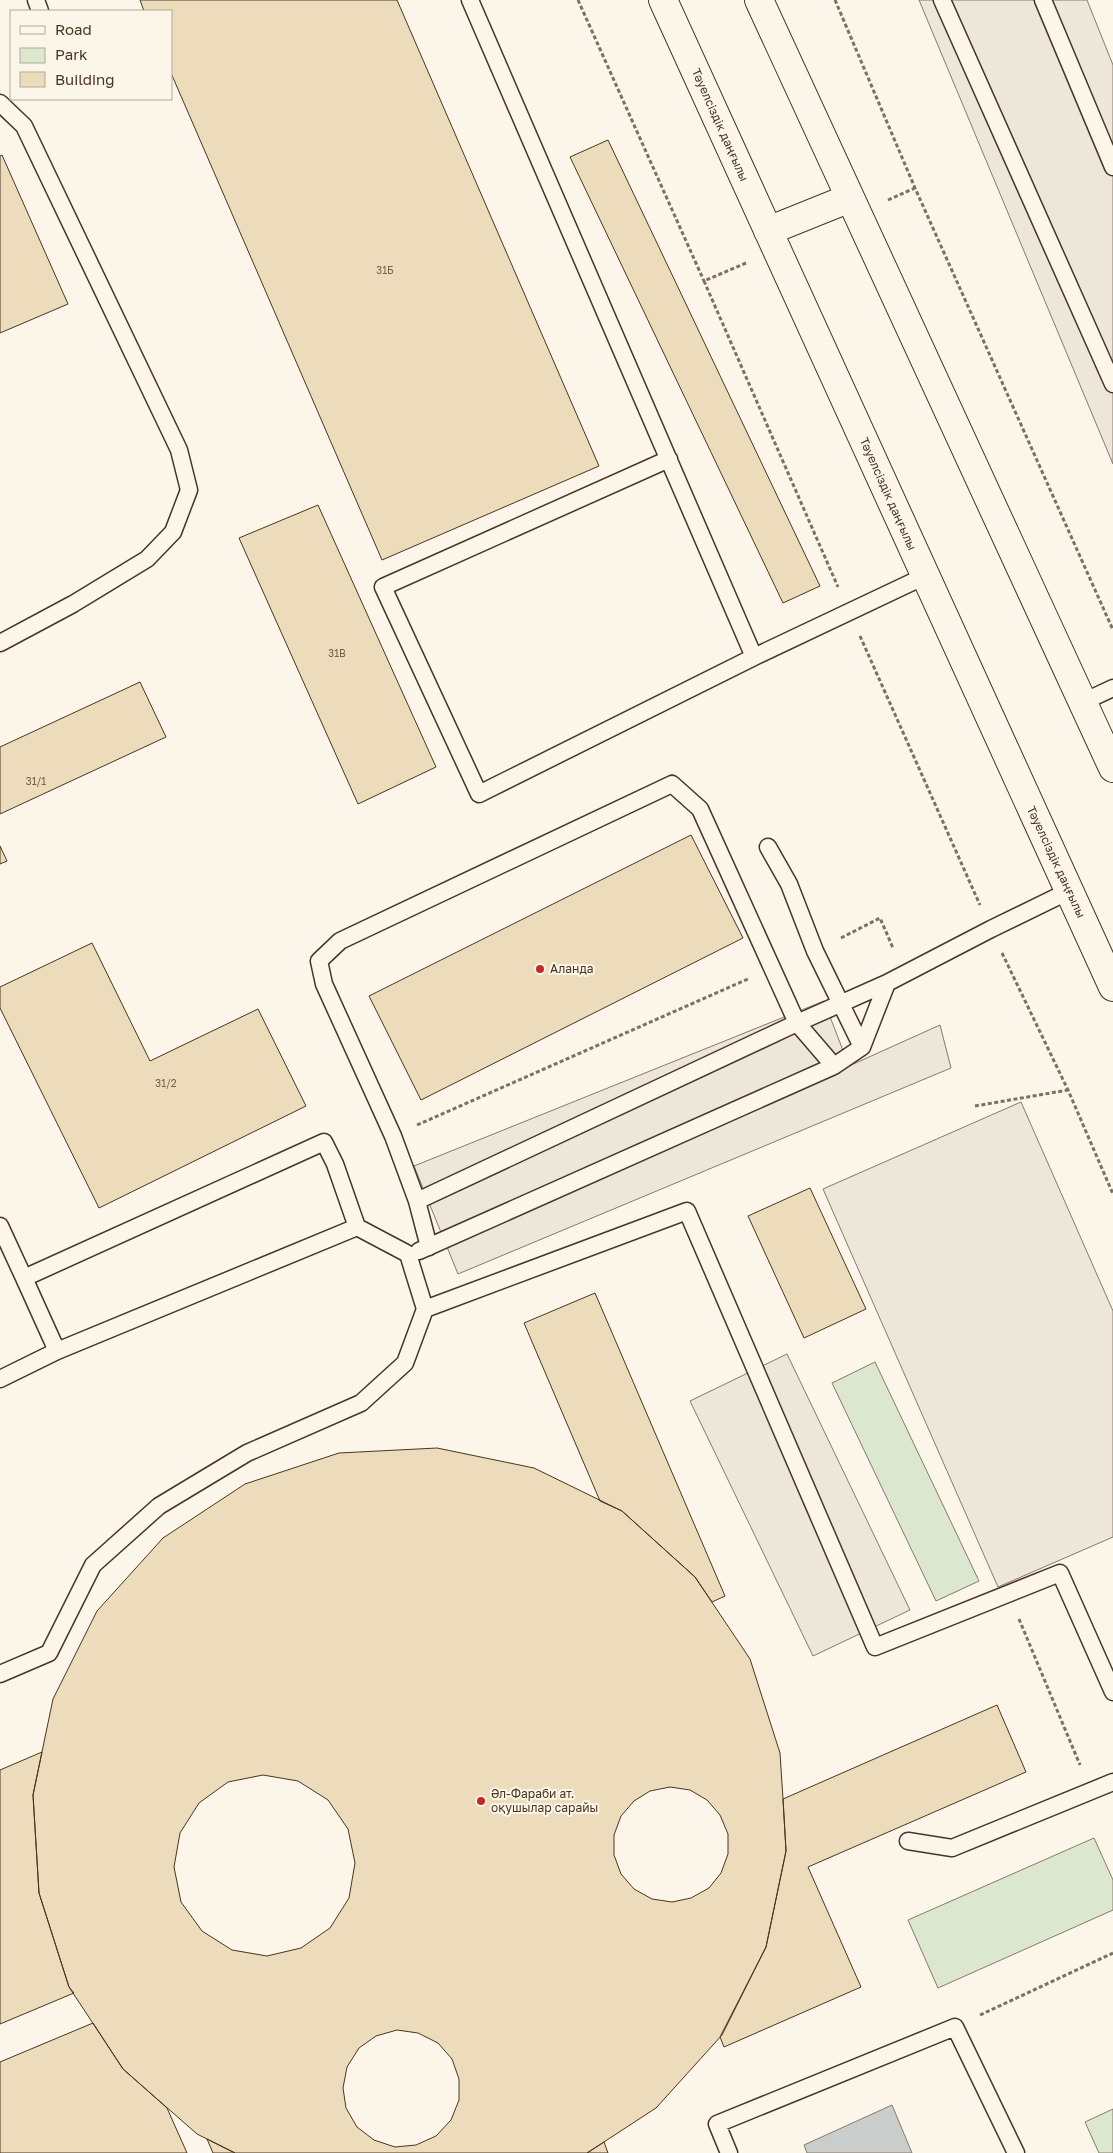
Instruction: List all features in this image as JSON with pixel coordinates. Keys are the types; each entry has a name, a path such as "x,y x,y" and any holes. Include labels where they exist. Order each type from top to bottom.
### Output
{"main road":[{"name":"Тәуелсіздік даңғылы","path":"663,0 1113,987"},
{"path":"759,0 1113,768"},
{"path":"772,241 850,198"}],"lane":[{"path":"470,0 754,657"},
{"path":"942,0 1113,384"},
{"path":"1043,0 1113,167"},
{"path":"0,103 24,126 178,450 189,490 173,532 147,559 73,604 0,643"},
{"path":"669,459 383,587 479,794 754,657 925,576"},
{"path":"1083,702 1113,688"},
{"path":"429,1247 417,1201 393,1136 324,984 318,961 340,941 672,784 700,809 771,969 797,1022 834,1066"},
{"path":"768,847 789,884 815,951 842,1002 862,1047"},
{"path":"417,1201 797,1022 904,974 1069,891"},
{"path":"408,1254 429,1247 834,1066 862,1047 887,982"},
{"path":"0,1674 49,1653 93,1564 159,1506 247,1453 361,1403 405,1363 425,1310 408,1254 357,1227 335,1164 324,1142 24,1278"},
{"path":"425,1310 687,1211 875,1647 1060,1573 1113,1692"},
{"path":"0,1226 57,1351"},
{"path":"0,1379 57,1351 357,1227"},
{"path":"908,1842 952,1848 1113,1782"},
{"path":"729,2153 716,2124 955,2027 1016,2153"}],"path":[{"path":"578,0 991,929 1068,1090 1113,1194"},
{"path":"835,0 915,188 1113,630"},
{"path":"704,280 772,241"},
{"path":"815,951 880,918 904,974"},
{"path":"393,1136 771,969"},
{"path":"975,1106 1068,1090"},
{"path":"1008,1593 1091,1791"},
{"path":"955,2027 1113,1953"}],"green space":[{"path":"875,1362 979,1581 936,1601 832,1383"},
{"path":"1094,1838 1113,1880 1113,1910 938,1988 908,1920"},
{"path":"1113,2109 1113,2153 1099,2153 1085,2122"}],"shaded area":[{"path":"919,0 1087,0 1113,65 1113,464"},
{"path":"824,1001 849,1066 940,1025 951,1068 458,1274 414,1166"},
{"path":"1021,1102 1113,1311 1113,1537 998,1587 823,1189"},
{"path":"787,1354 910,1610 813,1656 690,1401"},
{"path":"892,2105 912,2153 807,2153 804,2145"}],"building":[{"path":"140,0 397,0 599,466 382,560 172,75 172,10 144,10"},
{"path":"608,140 820,586 783,603 570,157"},
{"path":"2,155 68,304 0,333 0,156"},
{"path":"318,505 436,767 358,804 239,538"},
{"path":"140,682 166,737 0,814 0,747"},
{"path":"691,835 743,938 421,1100 369,996"},
{"path":"0,846 7,861 0,864"},
{"path":"92,943 150,1061 258,1009 306,1106 99,1208 0,1008 0,987"},
{"path":"810,1188 866,1309 804,1338 748,1216"},
{"path":"595,1293 725,1596 712,1602 695,1577 622,1511 600,1501 524,1323"},
{"name":"Әл-Фараби ат. оқушылар сарайы","path":"437,1448 534,1468 622,1511 695,1577 750,1659 780,1753 786,1851 766,1947 722,2035 656,2108 587,2153 235,2153 197,2134 123,2069 69,1987 39,1893 33,1795 53,1699 97,1611 163,1538 245,1484 339,1453","holes":["263,1775 298,1781 328,1800 348,1829 355,1863 349,1898 330,1928 301,1948 267,1956 232,1950 202,1931 181,1902 174,1867 180,1833 199,1803 228,1782","670,1787 690,1790 707,1800 720,1815 728,1834 728,1854 721,1873 709,1888 691,1898 672,1902 652,1899 634,1889 621,1874 614,1855 614,1835 621,1816 634,1801 650,1791","397,2030 418,2033 438,2043 452,2059 459,2079 459,2100 451,2120 436,2136 416,2145 395,2147 374,2140 357,2127 346,2108 343,2088 347,2067 359,2048 376,2036"]},
{"path":"997,1705 1026,1772 808,1867 861,1987 724,2047 720,2037 766,1947 786,1851 783,1799"},
{"path":"42,1752 33,1795 39,1893 69,1987 74,1993 0,2024 0,1770"},
{"path":"93,2023 123,2069 167,2108 187,2153 0,2153 0,2062"},
{"path":"207,2139 235,2153 213,2153"},
{"path":"604,2142 608,2153 587,2153"}],"place":[{"name":"Аланда","path":"540,969"},
{"name":"Әл-Фараби ат. оқушылар сарайы","path":"481,1801"}]}
